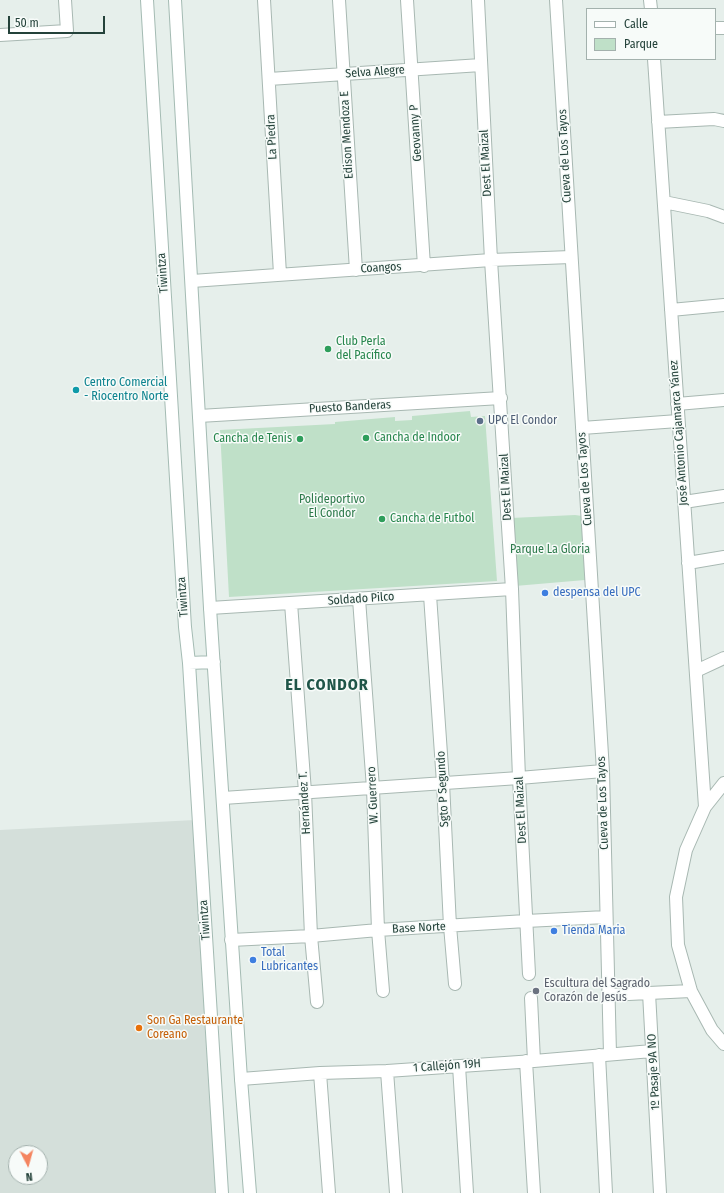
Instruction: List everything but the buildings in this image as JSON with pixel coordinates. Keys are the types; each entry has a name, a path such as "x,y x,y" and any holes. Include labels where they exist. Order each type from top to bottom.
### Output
{"street":[{"path":"0,35 67,31 65,0"},
{"name":"Tiwintza","path":"146,0 222,1193"},
{"name":"Tiwintza","path":"175,0 210,608 231,940 250,1193"},
{"name":"La Piedra","path":"264,0 280,274"},
{"name":"Edison Mendoza E","path":"339,0 356,270"},
{"name":"Geovanny P","path":"407,0 424,266"},
{"name":"Dest El Maizal","path":"478,0 491,260 512,589 519,778 529,974"},
{"name":"Cueva de Los Tayos","path":"556,0 603,771 608,995 604,1055 606,1193"},
{"name":"José Antonio Cajamarca Yánez","path":"654,60 705,807"},
{"name":"Selva Alegre","path":"268,79 481,65"},
{"path":"658,122 714,119 724,121"},
{"path":"664,202 708,211 724,217"},
{"name":"Coangos","path":"192,280 424,266 491,260 571,257"},
{"path":"671,310 724,305"},
{"name":"Puesto Banderas","path":"199,416 501,398"},
{"path":"677,404 724,400"},
{"path":"582,428 678,421"},
{"path":"684,502 724,496"},
{"path":"688,563 724,557"},
{"name":"Soldado Pilco","path":"210,608 512,589"},
{"name":"Sgto P Segundo","path":"430,595 444,784 450,926 455,984"},
{"name":"W. Guerrero","path":"359,599 374,788 378,930 383,991"},
{"name":"Hernández T.","path":"291,603 305,792 311,936 317,1002"},
{"path":"696,671 724,658"},
{"path":"189,663 214,662"},
{"path":"223,798 444,784 603,771"},
{"path":"724,783 705,807 686,850 676,897 678,945 691,990 712,1030 724,1044"},
{"name":"Base Norte","path":"231,940 606,917"},
{"path":"608,995 691,990"},
{"name":"1º Pasaje 9A NO","path":"649,993 660,1193"},
{"path":"531,998 530,1061 534,1193"},
{"name":"1 Callejón 19H","path":"241,1080 530,1061 652,1051"},
{"path":"459,1066 468,1193"},
{"path":"387,1070 396,1193"},
{"path":"320,1074 329,1193"}],"shaded area":[{"path":"195,820 221,1193 0,1193 0,830"}],"green space":[{"name":"Polideportivo El Condor","path":"470,411 471,417 485,416 497,581 229,597 220,430 335,424 335,422 395,417 395,421 412,420 412,416"},
{"name":"Parque La Gloria","path":"582,516 585,580 515,586 511,518"}],"place":[{"name":"Club Perla del Pacífico","path":"328,349"},
{"name":"Centro Comercial - Riocentro Norte","path":"76,390"},
{"name":"UPC El Condor","path":"480,421"},
{"name":"Cancha de Indoor","path":"366,438"},
{"name":"Cancha de Tenis","path":"300,439"},
{"name":"Cancha de Futbol","path":"382,519"},
{"name":"despensa del UPC","path":"545,593"},
{"name":"Tienda Maria","path":"554,931"},
{"name":"Total Lubricantes","path":"253,960"},
{"name":"Escultura del Sagrado Corazón de Jesús","path":"536,991"},
{"name":"Son Ga Restaurante Coreano","path":"139,1028"}],"district":[{"name":"EL CONDOR","path":"327,686"}]}
